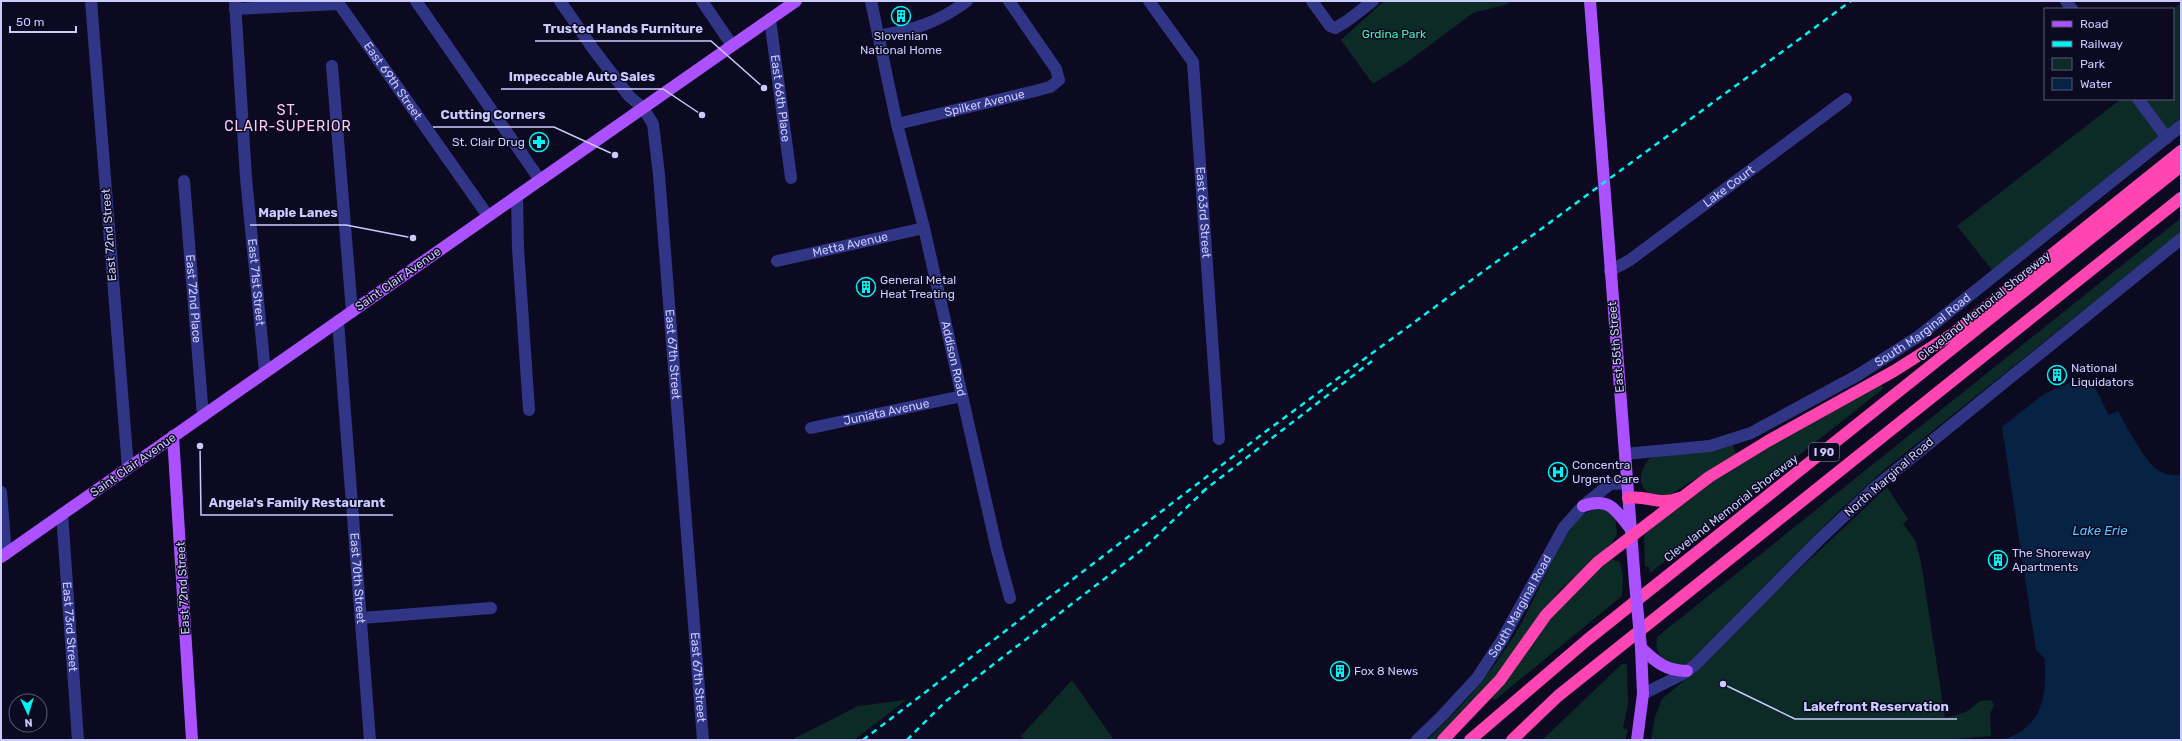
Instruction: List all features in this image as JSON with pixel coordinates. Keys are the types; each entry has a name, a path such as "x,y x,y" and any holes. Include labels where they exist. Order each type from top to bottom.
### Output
{"highway":[{"path":"1443,740 1500,680 1546,615 1566,593 1631,532 1747,453 1894,371 1939,343 2181,151"},
{"name":"Cleveland Memorial Shoreway","path":"1470,740 1587,640 2181,166"},
{"name":"I 90","path":"1512,740 1558,696 1634,634 2181,198"},
{"path":"1628,498 1642,496 1661,502 1682,496"},
{"path":"1515,740 1529,724"}],"main road":[{"name":"Saint Clair Avenue","path":"3,555 796,1"},
{"name":"East 55th Street","path":"1590,1 1628,498 1642,653 1643,694"},
{"name":"East 72nd Street","path":"174,436 192,740"},
{"path":"1583,506 1598,502 1605,503 1615,510 1631,532"},
{"path":"1642,653 1662,667 1672,670 1687,671"},
{"path":"1637,740 1643,694"}],"street":[{"name":"East 72nd Street","path":"91,1 128,468"},
{"path":"416,1 540,180"},
{"name":"East 67th Street","path":"560,1 629,96 643,108 653,124 659,175 703,740"},
{"path":"702,1 732,45"},
{"name":"Addison Road","path":"871,1 897,124 924,228 1010,598"},
{"path":"878,36 914,29 948,15 967,1"},
{"name":"Spilker Avenue","path":"897,124 1050,87 1059,80 1056,69 1009,1"},
{"name":"East 63rd Street","path":"1149,1 1193,62 1219,439"},
{"path":"1312,1 1330,26 1335,28 1373,1"},
{"name":"East 69th Street","path":"235,5 340,4 488,216"},
{"name":"East 71st Street","path":"235,5 246,178 265,372"},
{"name":"East 66th Place","path":"770,19 791,178"},
{"path":"332,66 352,312"},
{"name":"Lake Court","path":"1610,271 1630,260 1846,99"},
{"path":"2139,100 2167,138"},
{"name":"South Marginal Road","path":"1625,454 1698,447 1739,438 1776,420 1884,360 1925,332 2181,126"},
{"name":"East 72nd Place","path":"184,181 203,416"},
{"path":"517,196 518,248 529,410"},
{"name":"Metta Avenue","path":"777,261 924,228"},
{"name":"North Marginal Road","path":"1643,694 1687,671 1820,539 1873,489 2181,239"},
{"name":"East 70th Street","path":"338,321 362,618 370,740"},
{"name":"Juniata Avenue","path":"811,428 962,396"},
{"name":"South Marginal Road","path":"1417,740 1442,717 1477,678 1502,640 1560,531 1583,506 1610,484 1627,483"},
{"path":"1,492 3,555"},
{"name":"East 73rd Street","path":"62,514 78,740"},
{"path":"362,618 491,608"}],"green space":[{"name":"Grdina Park","path":"1384,1 1508,1 1508,4 1473,13 1406,63 1373,84 1341,40"},
{"path":"2181,3 2181,126 1996,275 1957,226 2120,100 2174,100 2174,8"},
{"path":"2181,218 2181,232 1885,469 1840,510 1692,660 1682,665 1670,664 1665,661 1657,648 1657,637"},
{"path":"1880,384 1884,388 1650,573 1649,567 1645,566 1644,535 1658,519 1732,467"},
{"path":"1733,445 1736,454 1666,497 1650,494 1645,491 1642,486 1642,471 1650,458 1713,450"},
{"path":"1887,487 1908,519 1903,524 1915,540 1921,562 1945,718 1966,712 1980,701 1991,700 1994,705 1990,714 1991,736 1944,740 1651,740 1655,717 1662,699 1699,668 1770,597"},
{"path":"1603,507 1615,515 1617,534 1611,544 1560,590 1498,673 1465,710 1435,740 1427,740 1454,714 1490,671 1501,655 1521,624 1572,526 1593,509"},
{"path":"1611,559 1620,562 1623,575 1622,596 1495,700 1490,697 1531,642 1561,606 1576,589"},
{"path":"1622,664 1627,664 1628,705 1623,728 1628,730 1625,740 1542,740"},
{"path":"1072,680 1114,740 1024,740 1021,736"},
{"path":"906,700 854,740 791,740 858,706"}],"water":[{"name":"Lake Erie","path":"2074,381 2078,386 2084,386 2092,382 2109,415 2118,411 2140,449 2155,468 2167,474 2181,475 2181,740 2002,740 2027,727 2040,709 2045,686 2045,659 2036,650 2002,427 2044,394"}],"railway":[{"path":"863,740 1269,429 1851,1"},
{"path":"1202,492 1372,361"},
{"path":"907,740 946,701 1143,549 1206,489"}],"place":[{"name":"Slovenian National Home","path":"901,16"},
{"name":"Trusted Hands Furniture","path":"764,88"},
{"name":"Impeccable Auto Sales","path":"702,115"},
{"name":"St. Clair Drug","path":"539,142"},
{"name":"Cutting Corners","path":"615,155"},
{"name":"Maple Lanes","path":"413,238"},
{"name":"General Metal Heat Treating","path":"866,287"},
{"name":"National Liquidators","path":"2057,375"},
{"name":"Angela's Family Restaurant","path":"200,446"},
{"name":"Concentra Urgent Care","path":"1558,472"},
{"name":"The Shoreway Apartments","path":"1998,560"},
{"name":"Fox 8 News","path":"1340,671"},
{"name":"Lakefront Reservation","path":"1723,684"}],"district":[{"name":"ST. CLAIR-SUPERIOR","path":"288,118"}]}
